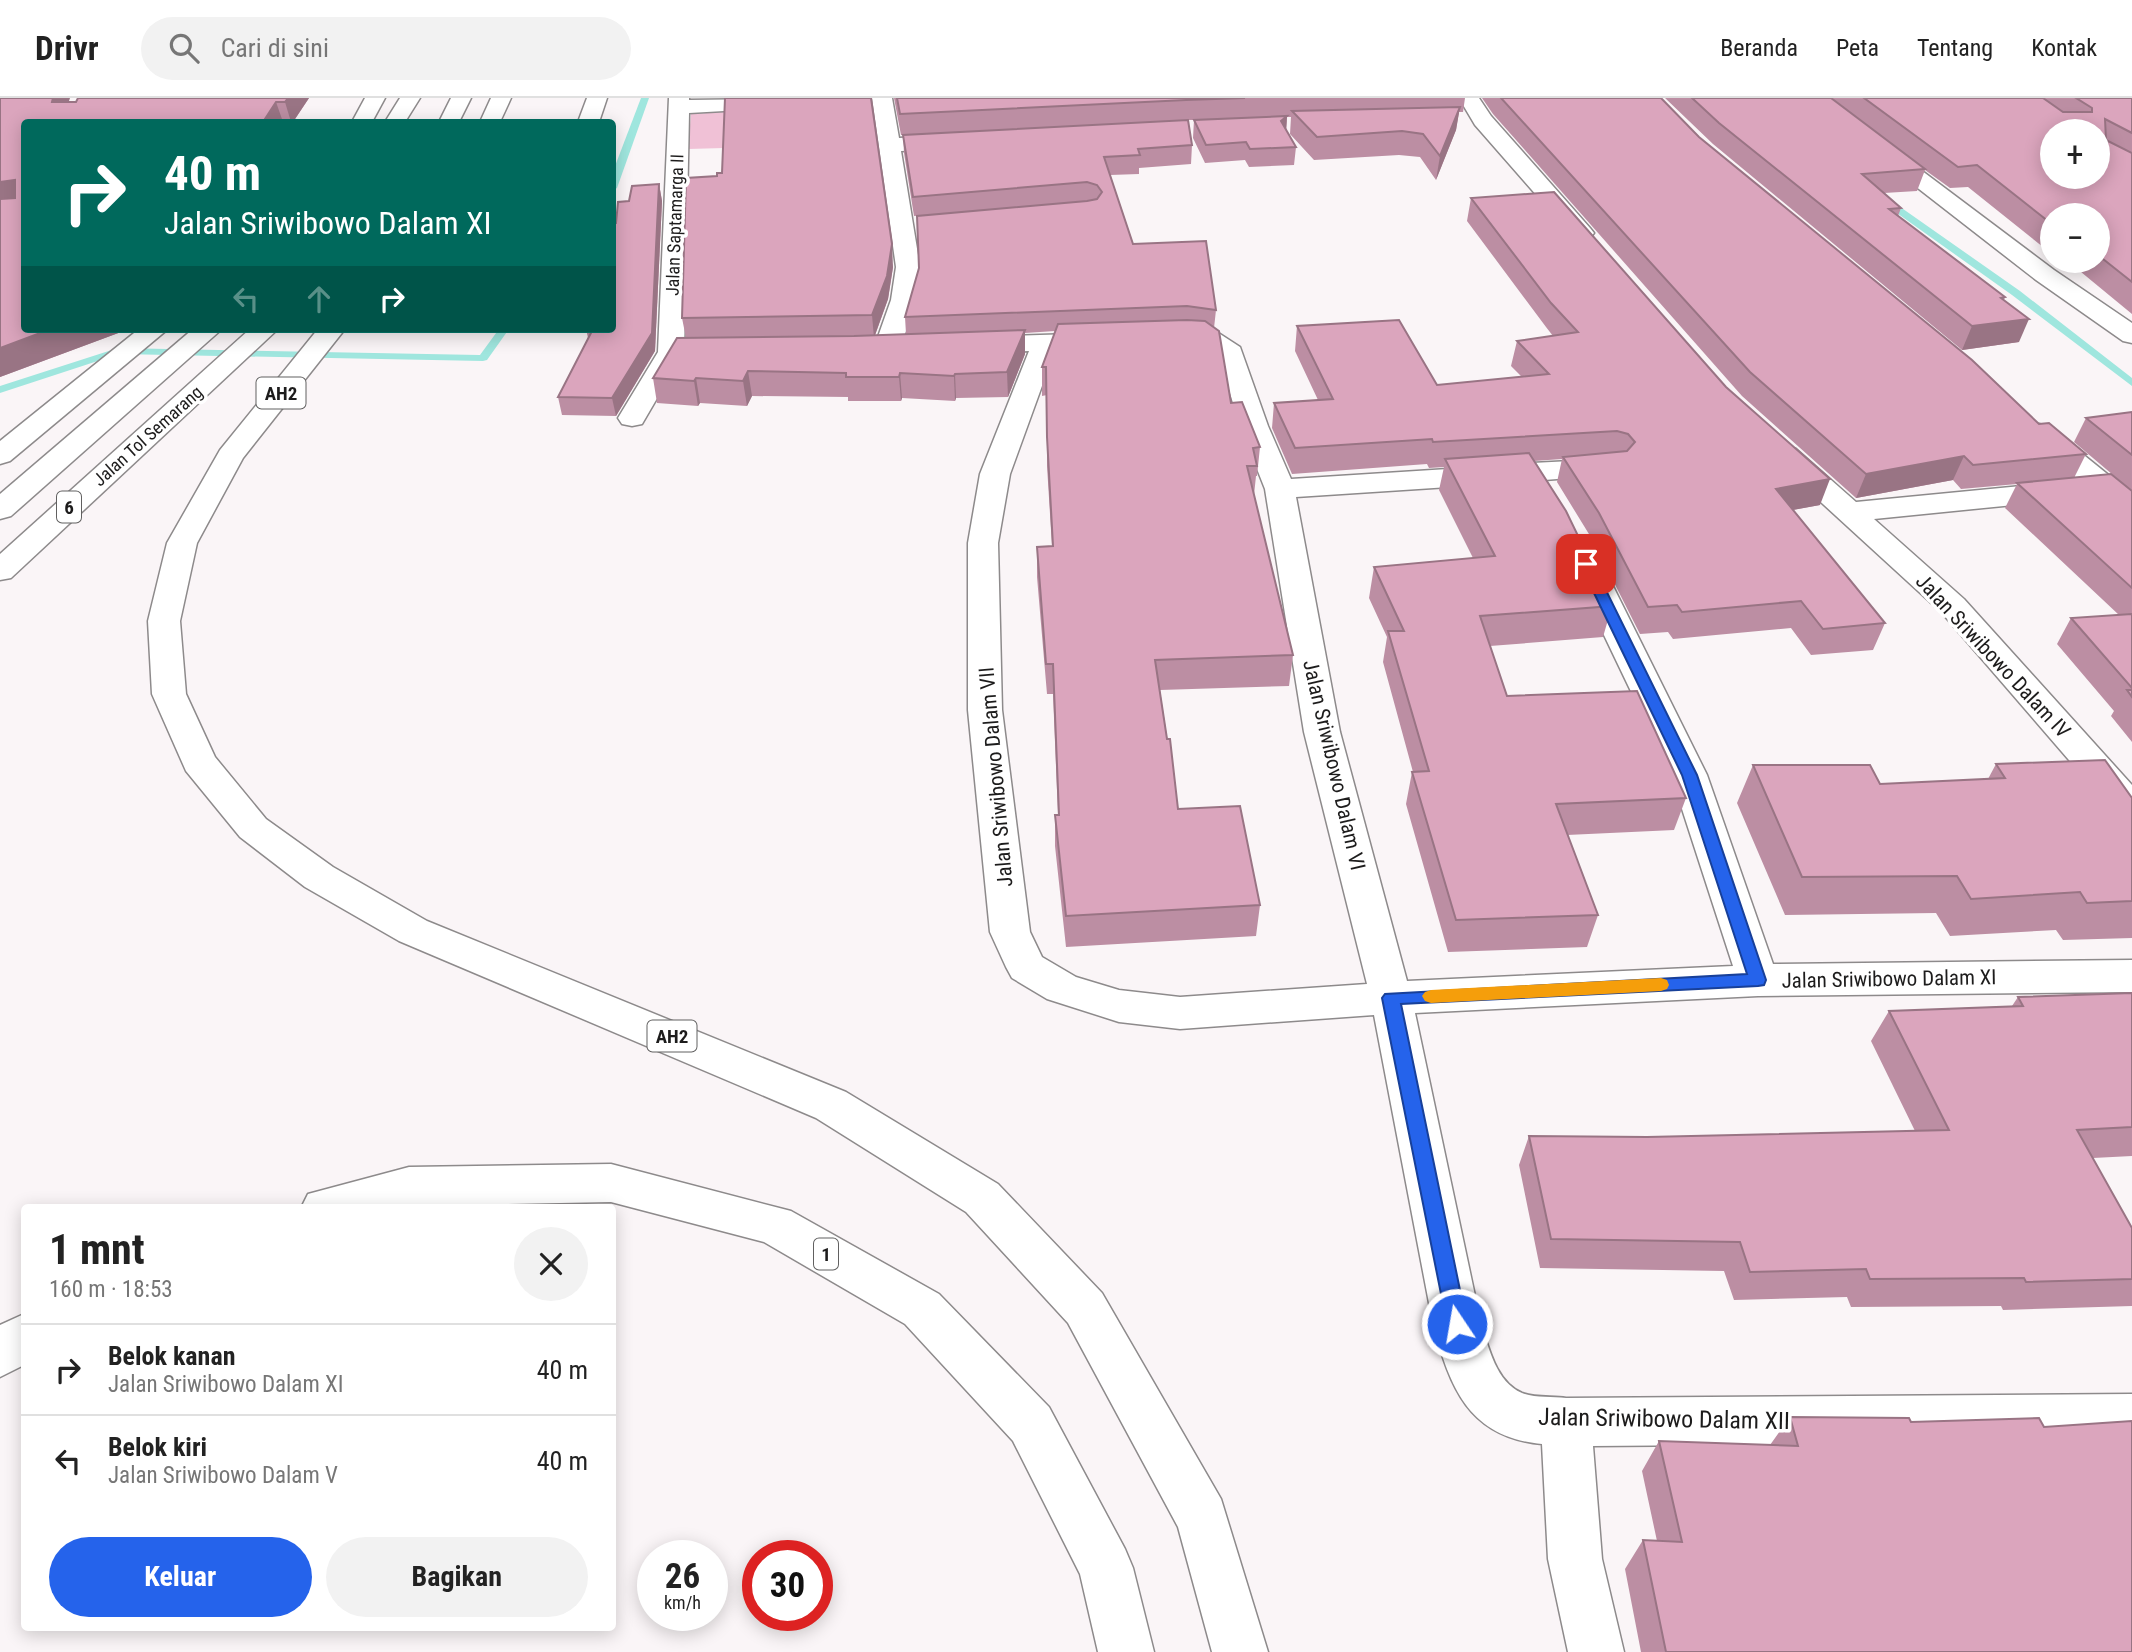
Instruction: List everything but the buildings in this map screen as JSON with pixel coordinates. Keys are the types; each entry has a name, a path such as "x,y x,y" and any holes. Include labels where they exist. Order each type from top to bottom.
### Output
{"main road":[{"path":"364,119 375,98"},
{"path":"397,119 410,98"},
{"path":"450,119 461,98"},
{"path":"492,119 502,98"},
{"path":"590,119 597,98"},
{"path":"679,103 849,98"},
{"path":"882,98 908,267 908,283 888,349"},
{"path":"1469,98 1483,120 1602,257"},
{"path":"1812,98 2045,275 2132,335"},
{"name":"Jalan Saptamarga II","path":"632,418 684,352 679,103"},
{"path":"1456,121 1483,120"},
{"path":"889,145 972,141"},
{"path":"902,227 928,225"},
{"path":"0,455 150,333"},
{"name":"Jalan Tol Semarang","path":"0,510 204,333"},
{"name":"Jalan Tol Semarang","path":"0,571 261,333"},
{"name":"AH2","path":"329,333 230,456 182,543 164,621 169,694 199,762 253,828 319,877 413,931 831,1105 982,1198 1085,1308 1202,1518 1240,1652"},
{"name":"Jalan Sriwibowo Dalam VI","path":"951,346 1186,337 1211,340 1231,353 1254,426 1280,489 1322,732 1391,998"},
{"name":"Jalan Sriwibowo Dalam VII","path":"1045,343 995,474 983,543 985,710 1010,932 1026,967 1062,988"},
{"path":"2021,418 2132,509"},
{"name":"Jalan Sriwibowo Dalam IV","path":"1769,440 1953,606 2132,809"},
{"path":"1280,489 1610,468"},
{"path":"1532,472 1553,506"},
{"path":"1849,512 2103,487"},
{"path":"1574,540 1689,775 1758,980"},
{"name":"Jalan Sriwibowo Dalam XI","path":"1062,988 1119,1006 1180,1013 1391,998 1758,980 2132,976"},
{"name":"Jalan Sriwibowo Dalam XII","path":"1391,998 1457,1324 1469,1367 1489,1400 1513,1415 1566,1422 2132,1418"},
{"name":"1","path":"339,1204 409,1186 611,1183 775,1224 922,1309 1031,1424 1106,1568 1126,1652"},
{"path":"0,1354 21,1338"},
{"path":"1566,1422 1575,1559 1596,1652"}],"shaded area":[{"path":"725,112 724,148 688,149 691,114"}],"waterway":[{"path":"616,177 645,98"},
{"path":"1883,199 2016,293 2132,383"},
{"path":"0,390 118,351 483,358 501,333"}],"slow traffic":[{"path":"1431,996 1661,985"}],"route":[{"path":"1457,1324 1391,998 1758,980 1689,775 1586,564"}]}
